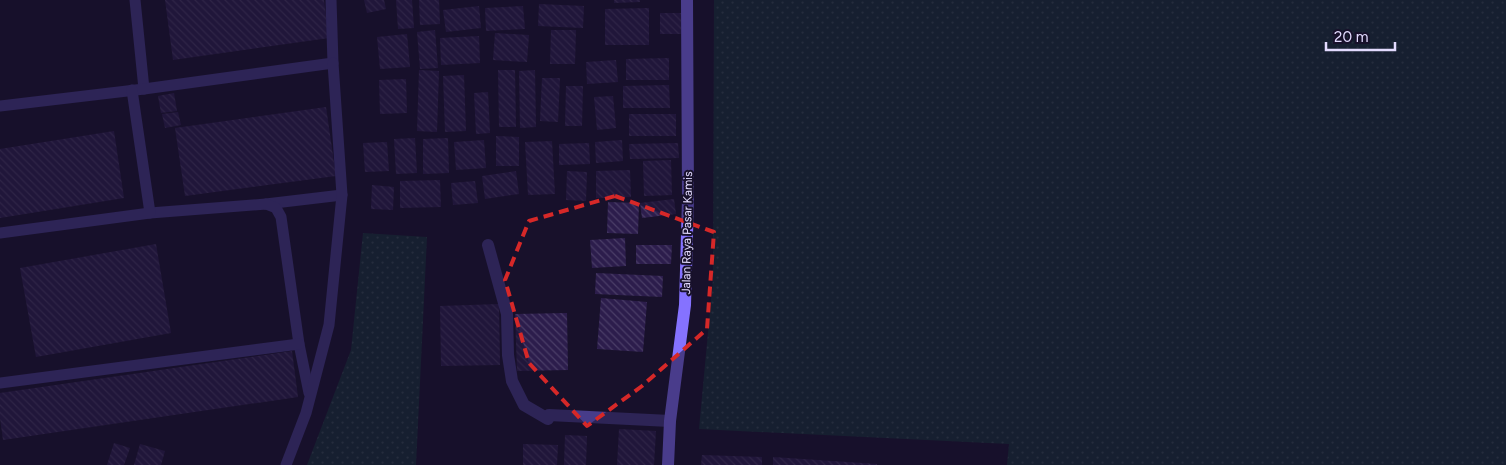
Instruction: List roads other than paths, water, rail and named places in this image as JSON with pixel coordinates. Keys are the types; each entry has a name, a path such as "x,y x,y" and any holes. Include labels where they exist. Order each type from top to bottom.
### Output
{"main road":[{"name":"Jalan Raya Pasar Kamis","path":"668,465 670,421 685,305 688,198 687,0"}],"street":[{"path":"488,244 508,314 508,355 512,381 524,405 548,419 549,415 670,421"}],"lane":[{"path":"135,0 144,89"},
{"path":"286,465 306,413 329,325 342,195 331,0"},
{"path":"0,106 144,89 334,63"},
{"path":"132,90 150,214"},
{"path":"0,233 150,214 342,195"},
{"path":"266,204 276,208 281,217 299,344 310,396"},
{"path":"0,383 299,344"}]}
